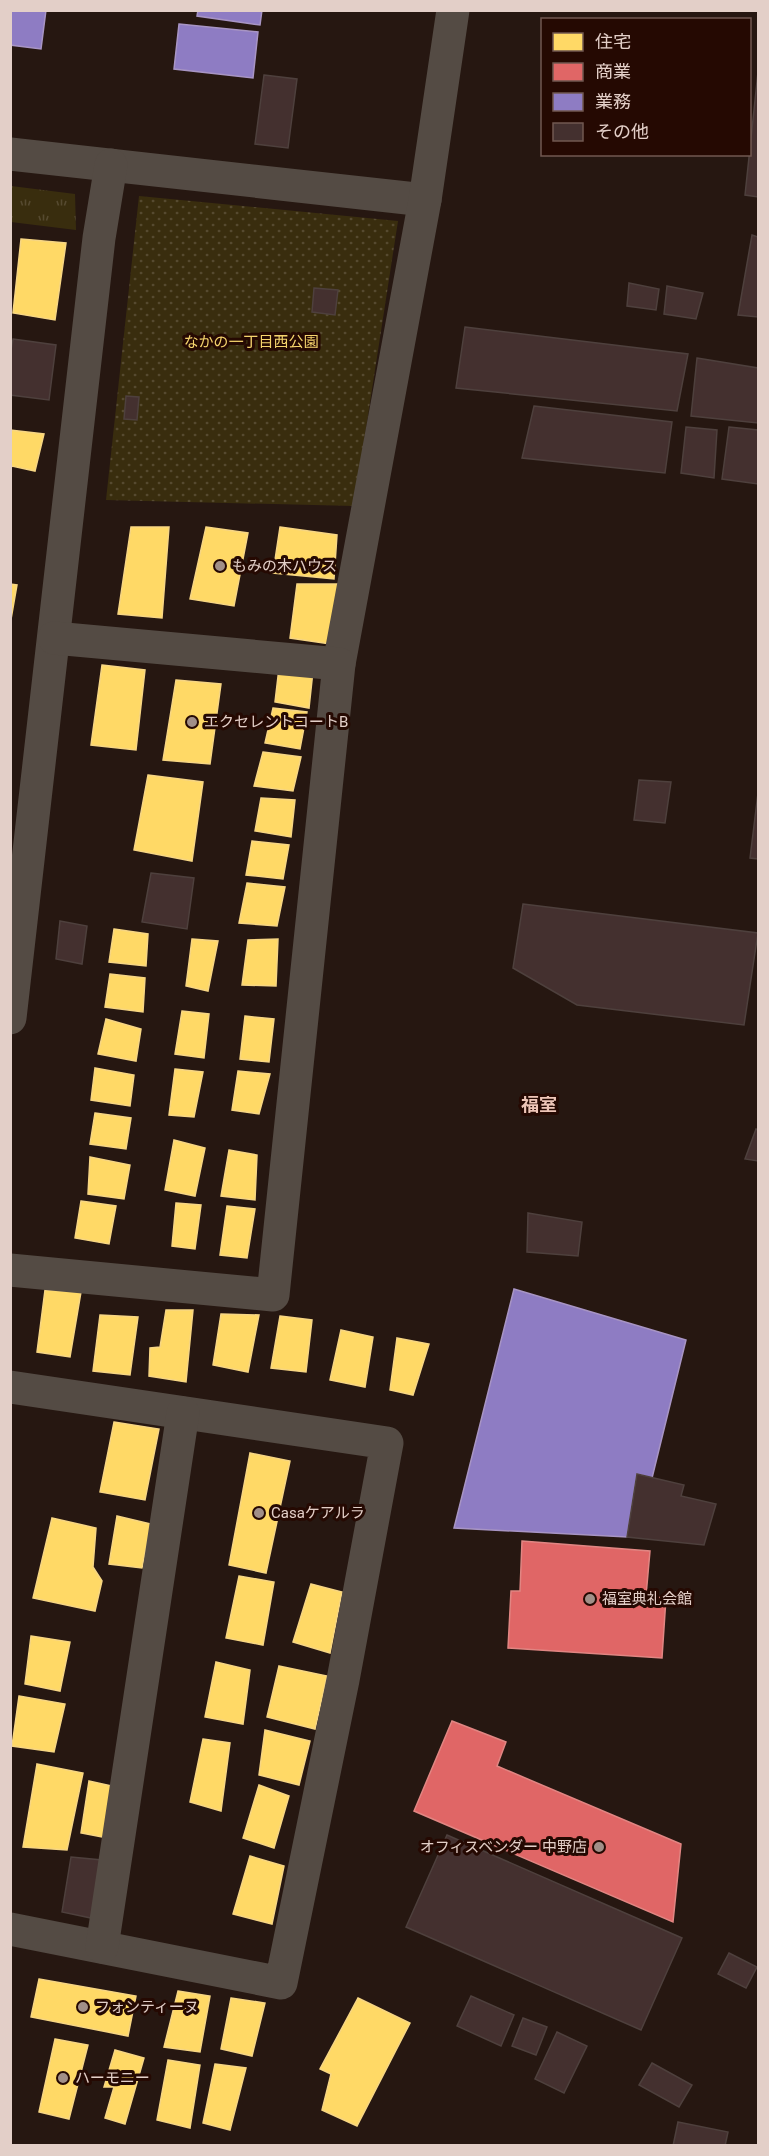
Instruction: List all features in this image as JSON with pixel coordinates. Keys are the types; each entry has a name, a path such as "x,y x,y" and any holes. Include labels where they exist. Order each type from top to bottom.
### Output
{"street":[{"path":"10,1270 273,1294 339,664 425,200 453,10"},
{"path":"10,154 425,200"},
{"path":"10,1018 99,238 111,165"},
{"path":"54,638 339,664"},
{"path":"10,1387 387,1443 343,1680 281,1983 10,1929"},
{"path":"102,1947 183,1413"}],"green space":[{"path":"11,186 75,194 76,230 11,222"},
{"name":"なかの一丁目西公園","path":"139,196 398,221 354,506 106,500"}],"building: 住宅":[{"path":"21,239 66,243 55,320 13,313"},
{"path":"10,430 44,434 35,471 12,466 10,470"},
{"path":"131,527 169,527 162,618 118,614"},
{"name":"もみの木ハウス","path":"206,527 248,533 234,606 190,599"},
{"path":"280,527 337,535 334,579 273,573"},
{"path":"10,584 17,585 10,625"},
{"path":"297,584 341,584 330,644 290,638"},
{"path":"102,665 145,670 136,750 91,745"},
{"path":"279,668 313,671 309,708 275,702"},
{"name":"エクセレントコートB","path":"176,680 221,684 210,764 163,760"},
{"path":"273,708 307,712 300,749 265,743"},
{"path":"263,752 301,757 293,791 254,786"},
{"path":"148,775 203,782 192,861 134,850"},
{"path":"261,798 295,800 291,837 255,831"},
{"path":"252,841 289,845 283,879 246,875"},
{"path":"247,883 285,887 277,926 239,923"},
{"path":"114,929 148,934 146,966 109,962"},
{"path":"192,939 218,941 208,991 186,986"},
{"path":"278,939 276,986 242,985 248,940"},
{"path":"110,974 145,978 143,1012 105,1007"},
{"path":"182,1011 209,1014 204,1058 175,1054"},
{"path":"245,1016 274,1019 269,1062 240,1059"},
{"path":"106,1019 141,1029 136,1061 98,1054"},
{"path":"95,1068 134,1075 130,1106 91,1100"},
{"path":"175,1069 203,1072 194,1117 169,1115"},
{"path":"238,1071 270,1074 259,1114 232,1110"},
{"path":"95,1113 131,1118 126,1149 90,1144"},
{"path":"174,1140 205,1148 195,1196 165,1190"},
{"path":"229,1150 257,1155 255,1200 221,1196"},
{"path":"90,1157 130,1165 124,1199 88,1194"},
{"path":"81,1201 116,1206 109,1244 75,1238"},
{"path":"176,1203 201,1205 195,1249 172,1246"},
{"path":"227,1206 255,1209 247,1258 220,1255"},
{"path":"45,1290 81,1292 70,1357 37,1352"},
{"path":"166,1310 193,1310 186,1382 149,1376 150,1348 160,1347"},
{"path":"221,1314 259,1315 248,1372 213,1365"},
{"path":"100,1315 138,1317 130,1375 93,1371"},
{"path":"280,1316 312,1320 306,1372 271,1368"},
{"path":"341,1330 373,1337 365,1387 330,1380"},
{"path":"397,1338 429,1344 413,1395 390,1390"},
{"path":"114,1422 159,1429 145,1500 100,1492"},
{"name":"Casaケアルラ","path":"250,1453 290,1461 266,1573 229,1565"},
{"path":"117,1516 151,1524 142,1568 109,1564"},
{"path":"52,1518 96,1528 93,1567 102,1581 95,1611 33,1598"},
{"path":"239,1576 274,1582 263,1645 226,1638"},
{"path":"311,1584 342,1592 330,1653 293,1642"},
{"path":"31,1636 70,1642 60,1691 25,1684"},
{"path":"216,1662 250,1670 243,1724 205,1717"},
{"path":"279,1666 327,1676 315,1729 267,1717"},
{"path":"19,1696 65,1704 54,1752 12,1746"},
{"path":"265,1730 310,1741 299,1785 259,1775"},
{"path":"203,1739 230,1743 221,1811 190,1802"},
{"path":"37,1764 83,1773 67,1850 23,1847"},
{"path":"89,1781 112,1786 108,1838 81,1833"},
{"path":"259,1785 289,1796 274,1848 243,1838"},
{"path":"250,1856 284,1866 272,1924 233,1914"},
{"name":"フォンティーヌ","path":"39,1979 136,1996 128,2036 31,2017"},
{"path":"178,1991 210,1996 200,2052 164,2047"},
{"path":"231,1998 265,2003 252,2056 221,2049"},
{"path":"358,1998 410,2023 357,2126 322,2110 331,2074 320,2069"},
{"name":"ハーモニー","path":"55,2039 88,2045 69,2119 39,2112"},
{"path":"115,2050 144,2058 125,2124 105,2118 114,2087 104,2087"},
{"path":"168,2060 200,2065 190,2128 157,2120"},
{"path":"215,2064 246,2068 230,2130 203,2123"}],"building: 商業":[{"path":"522,1541 650,1551 646,1596 666,1598 662,1658 508,1648 511,1591 520,1591"},
{"path":"452,1721 506,1742 497,1766 681,1844 673,1922 414,1811"}],"building: 業務":[{"path":"10,10 46,10 41,49 10,45"},
{"path":"198,10 262,10 260,25 197,16"},
{"path":"179,24 258,32 253,78 174,69"},
{"path":"514,1289 686,1340 652,1478 637,1474 627,1537 454,1528"}],"building: その他":[{"path":"758,72 758,197 745,195 749,156 751,156"},
{"path":"264,75 297,79 288,148 255,144"},
{"path":"752,235 758,237 758,317 738,315"},
{"path":"629,283 659,289 656,310 627,306"},
{"path":"667,286 703,293 696,319 664,314"},
{"path":"314,288 338,290 335,315 312,312"},
{"path":"465,327 688,354 677,411 456,388"},
{"path":"13,339 56,345 49,400 10,395 10,355"},
{"path":"697,358 758,368 758,423 691,416"},
{"path":"126,396 139,397 137,420 124,419"},
{"path":"534,406 672,422 665,473 522,458"},
{"path":"686,427 717,430 714,478 681,473"},
{"path":"729,427 758,430 758,484 722,479"},
{"path":"639,780 671,782 665,823 634,820"},
{"path":"758,793 758,859 750,858"},
{"path":"151,873 194,878 187,929 142,922"},
{"path":"523,904 758,933 744,1025 577,1005 513,968"},
{"path":"60,921 87,926 82,964 56,959"},
{"path":"756,1129 758,1130 758,1161 745,1159"},
{"path":"528,1213 582,1222 578,1256 527,1252"},
{"path":"637,1474 684,1485 681,1496 716,1504 704,1545 627,1537"},
{"path":"447,1835 682,1938 641,2030 406,1927"},
{"path":"71,1857 102,1860 91,1918 62,1912"},
{"path":"729,1953 757,1967 746,1988 718,1974"},
{"path":"471,1996 514,2015 501,2046 457,2026"},
{"path":"523,2018 547,2027 536,2055 512,2046"},
{"path":"557,2032 587,2046 564,2093 535,2079"},
{"path":"652,2063 692,2085 679,2107 639,2085"},
{"path":"678,2122 728,2132 725,2146 673,2146"}],"place":[{"name":"もみの木ハウス","path":"220,566"},
{"name":"エクセレントコートB","path":"192,722"},
{"name":"Casaケアルラ","path":"259,1513"},
{"name":"福室典礼会館","path":"590,1599"},
{"name":"オフィスベンダー 中野店","path":"599,1847"},
{"name":"フォンティーヌ","path":"83,2007"},
{"name":"ハーモニー","path":"63,2078"}],"district":[{"name":"福室","path":"539,1104"}]}
